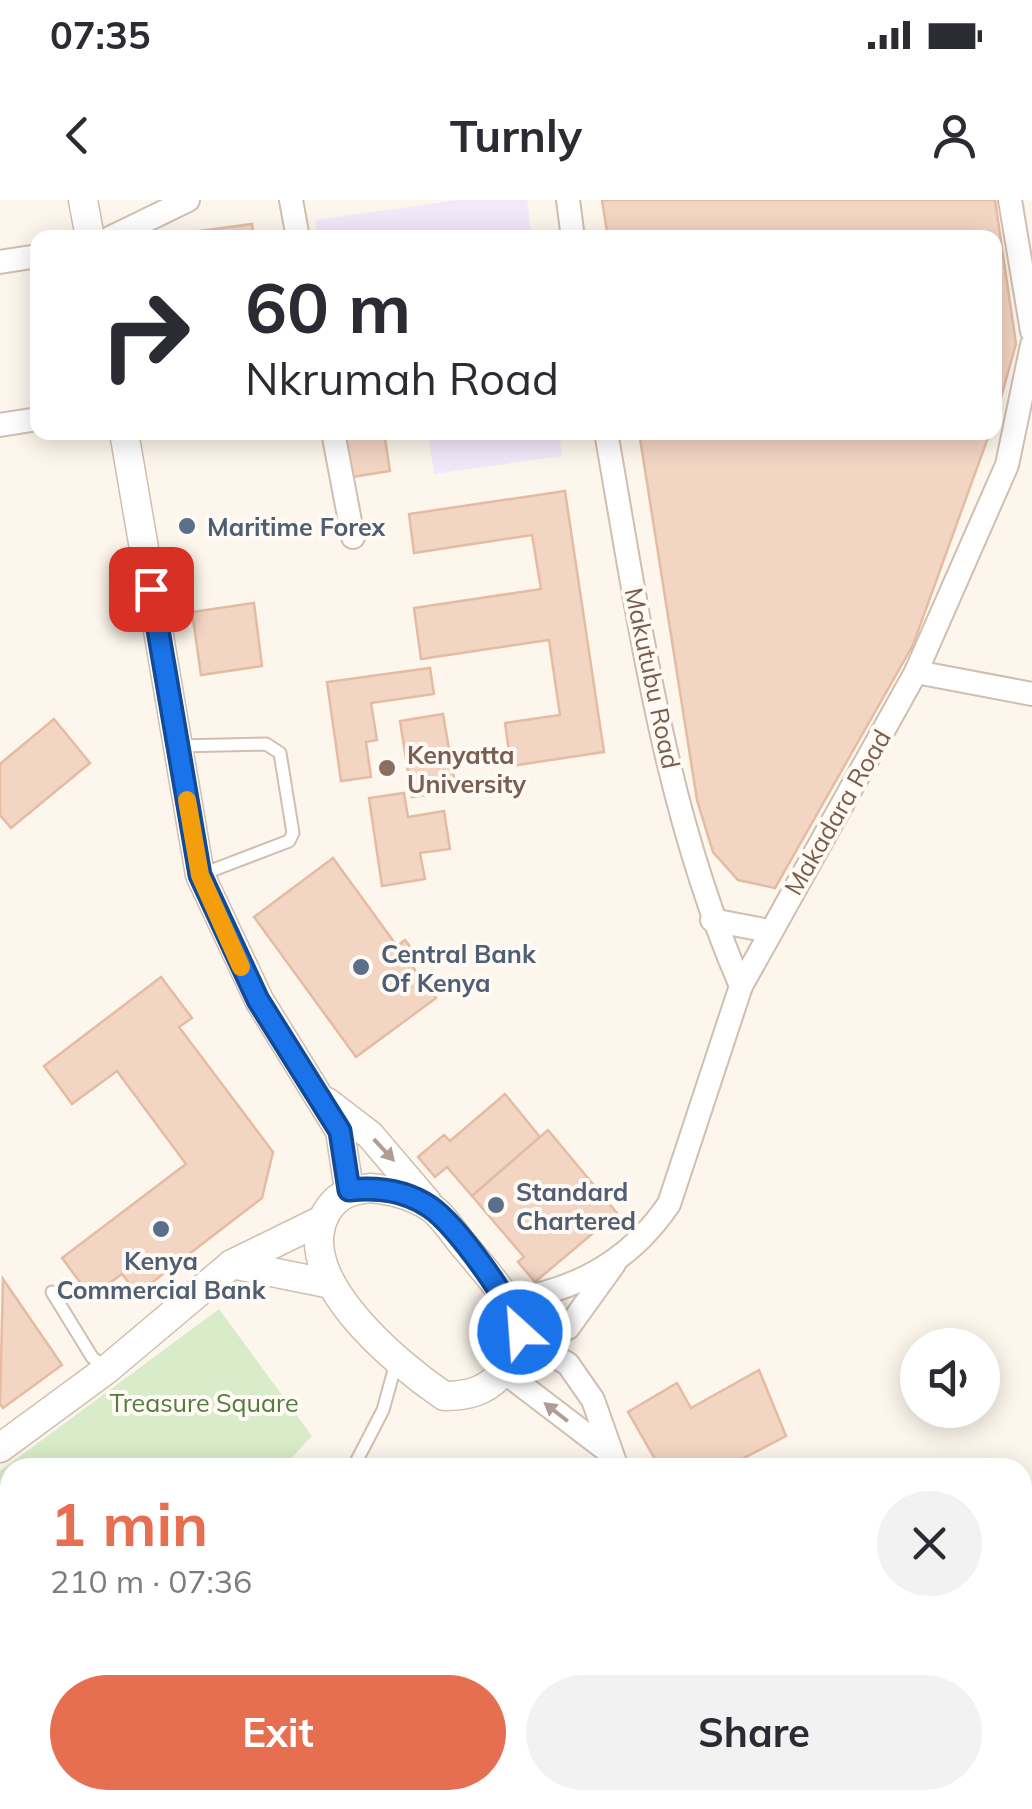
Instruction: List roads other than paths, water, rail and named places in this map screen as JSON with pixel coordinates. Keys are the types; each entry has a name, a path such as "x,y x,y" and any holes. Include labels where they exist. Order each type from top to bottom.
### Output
{"street":[{"path":"83,200 89,230"},
{"path":"126,230 188,200"},
{"path":"291,200 297,230"},
{"path":"568,200 572,230"},
{"path":"1010,200 1032,331"},
{"path":"0,262 30,257"},
{"name":"Makadara Road","path":"519,1334 568,1328 614,1264 649,1233 669,1204 741,986 916,672 1007,465 1032,345"},
{"path":"0,425 30,419"},
{"path":"125,440 200,875 258,1000 326,1102 340,1131 349,1190"},
{"path":"335,440 353,537"},
{"name":"Makutubu Road","path":"608,440 664,736 712,920 741,986"},
{"path":"916,672 1032,694"},
{"path":"712,920 770,932"},
{"path":"326,1102 370,1135 432,1208 509,1300 519,1334 503,1371 477,1392 444,1396 396,1364 331,1284 318,1253 322,1220 331,1204 349,1190 396,1191 432,1208"},
{"path":"0,1448 106,1370 232,1264 322,1220"},
{"path":"232,1264 331,1284"},
{"name":"Makadara Road","path":"509,1300 551,1291 614,1264"},
{"path":"519,1334 568,1364 593,1400 612,1458"},
{"path":"503,1371 611,1458"}],"lane":[{"path":"178,746 266,744 280,753 293,833 289,840 200,875"},
{"path":"52,1292 92,1357 106,1370"},
{"path":"358,1458 383,1410 396,1364"}],"place":[{"name":"Maritime Forex","path":"187,526"},
{"name":"Kenyatta University","path":"387,768"},
{"name":"Central Bank Of Kenya","path":"361,967"},
{"name":"Standard Chartered","path":"496,1205"},
{"name":"Kenya Commercial Bank","path":"161,1229"}],"park label":[{"name":"Treasure Square","path":"204,1402"}]}
